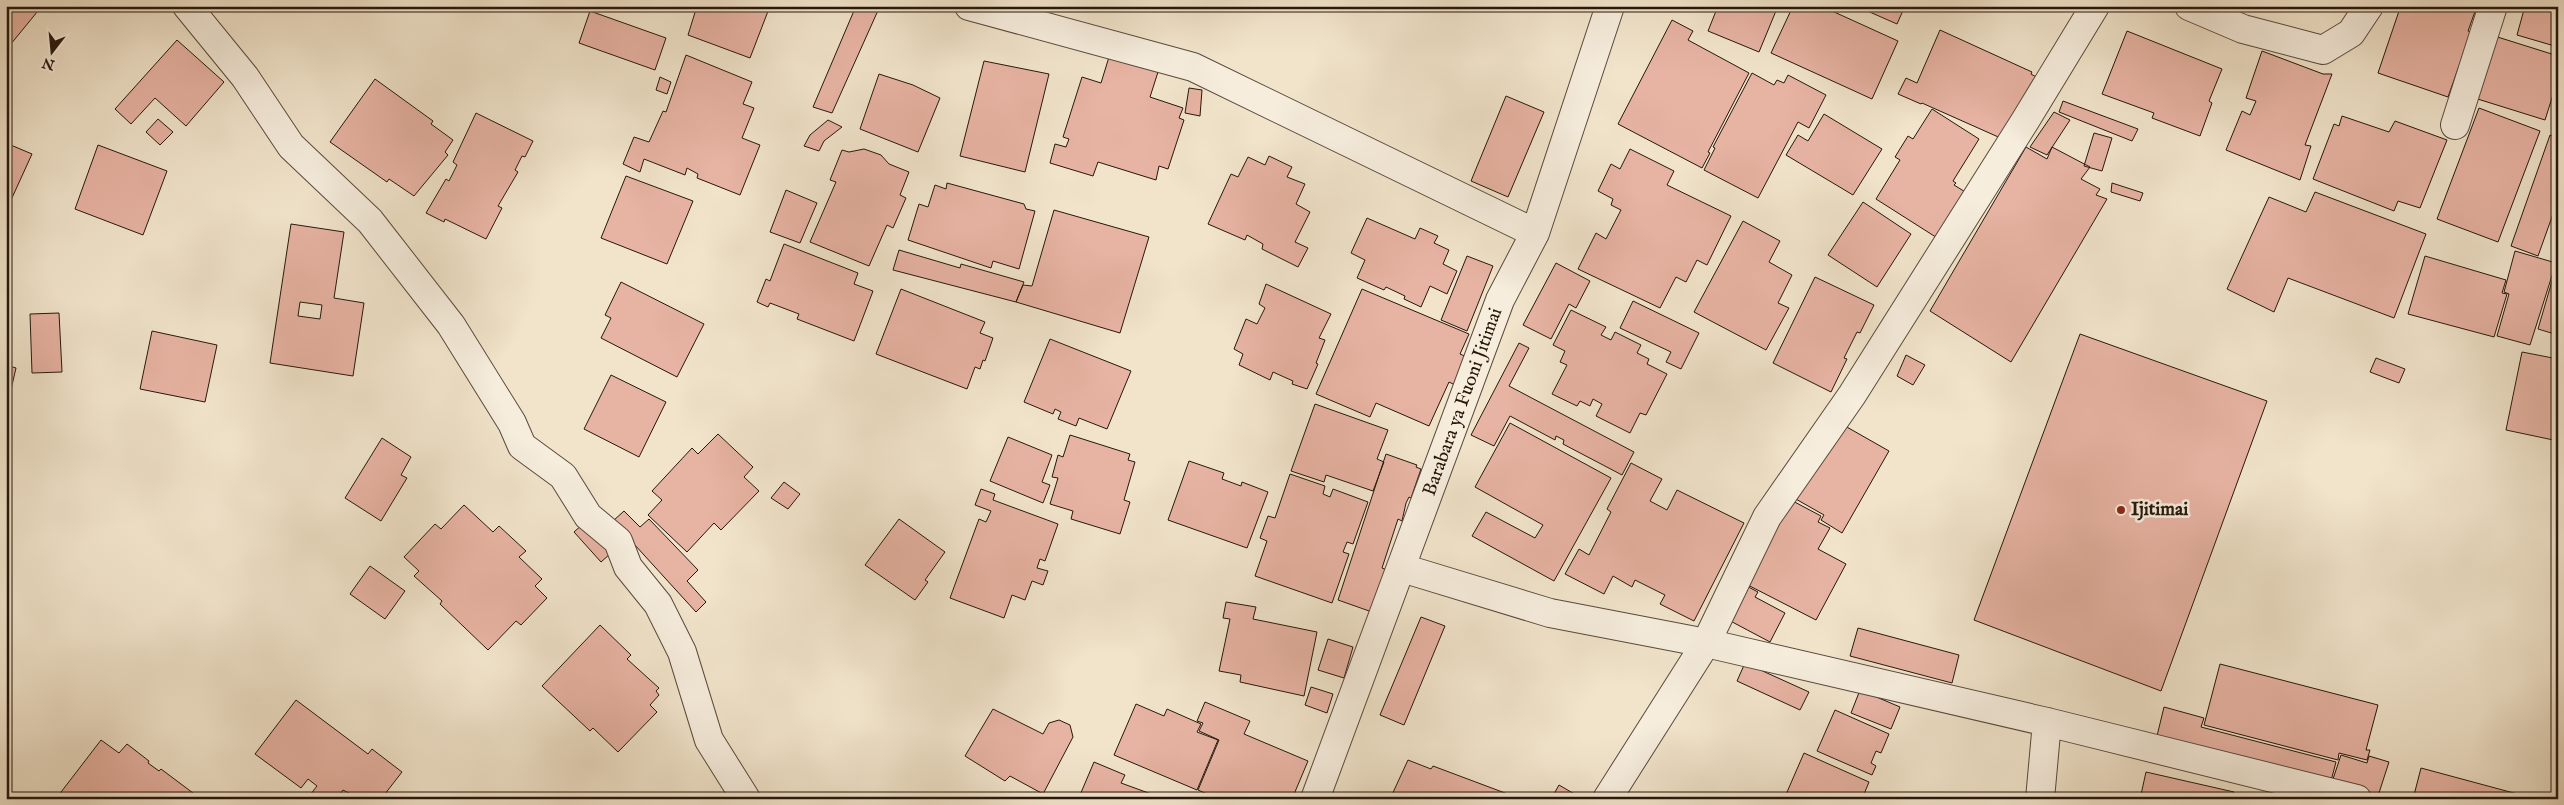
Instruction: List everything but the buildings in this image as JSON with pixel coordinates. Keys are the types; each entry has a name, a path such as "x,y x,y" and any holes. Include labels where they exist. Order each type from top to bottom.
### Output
{"street":[{"path":"187,6 211,16 245,77 291,146 370,221 451,326 512,423 522,446 563,476 588,516 618,541 628,567 658,604 682,652 710,740 746,799"},
{"path":"969,6 1194,67 1535,233"},
{"name":"Barabara ya Fuoni Jitimai","path":"1315,799 1500,300 1535,233 1610,6"},
{"path":"1607,799 1706,642 1767,517 1852,395 2025,121 2095,6"},
{"path":"2189,6 2243,29 2324,50 2351,33 2369,6"},
{"path":"2455,125 2493,6"},
{"path":"1402,568 1550,613 1706,642 2047,722 2357,799"},
{"path":"2040,799 2047,722"}],"place":[{"name":"Ijitimai","path":"2121,510"}]}
